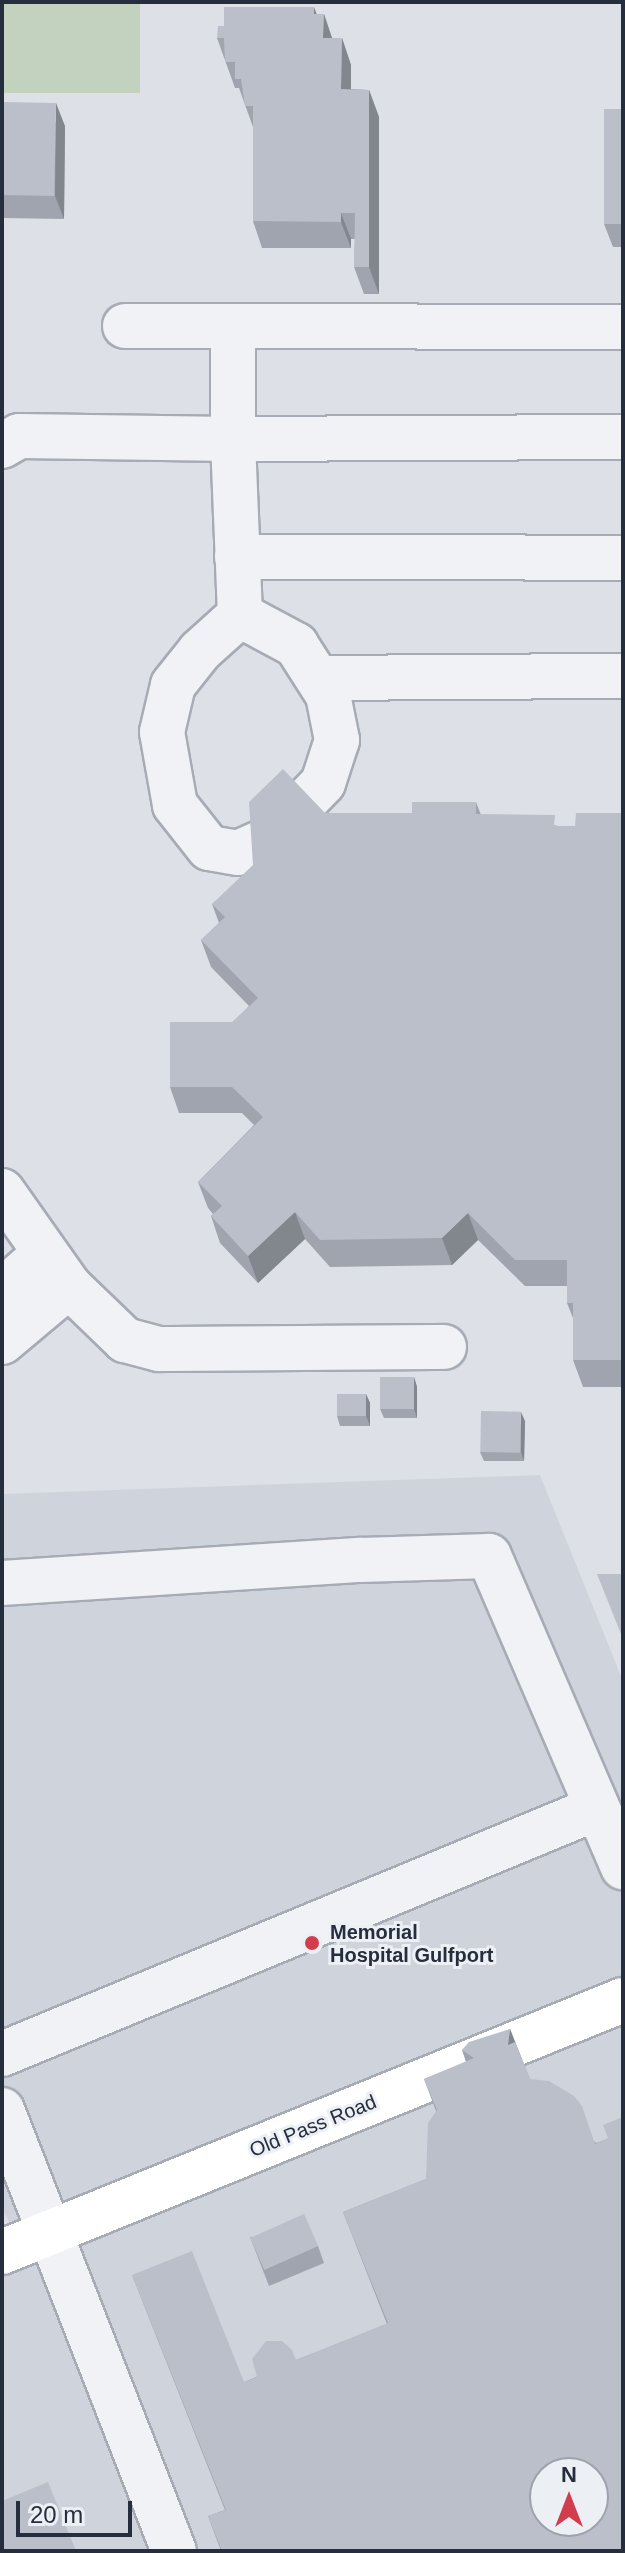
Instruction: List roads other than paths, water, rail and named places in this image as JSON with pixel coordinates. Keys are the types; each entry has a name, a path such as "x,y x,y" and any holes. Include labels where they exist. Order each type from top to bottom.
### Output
{"main road":[{"name":"Old Pass Road","path":"2,2252 623,2000"}],"street":[{"path":"125,326 623,327"},
{"path":"233,326 233,439 240,615"},
{"path":"2,446 19,436 233,439 623,437"},
{"path":"237,557 623,558"},
{"path":"240,615 296,645 328,695 337,740 323,783 302,805"},
{"path":"240,615 200,651 173,685 162,732 175,805 209,848 238,853 260,843"},
{"path":"318,678 623,676"},
{"path":"2,1191 57,1270 125,1340 159,1349 444,1347"},
{"path":"2,1291 57,1270"},
{"path":"2,1342 57,1270"},
{"path":"2,1583 361,1560 489,1556 623,1867"},
{"path":"2,2054 597,1808"},
{"path":"2,2110 174,2551"}],"place":[{"name":"Memorial Hospital Gulfport","path":"312,1943"}]}
